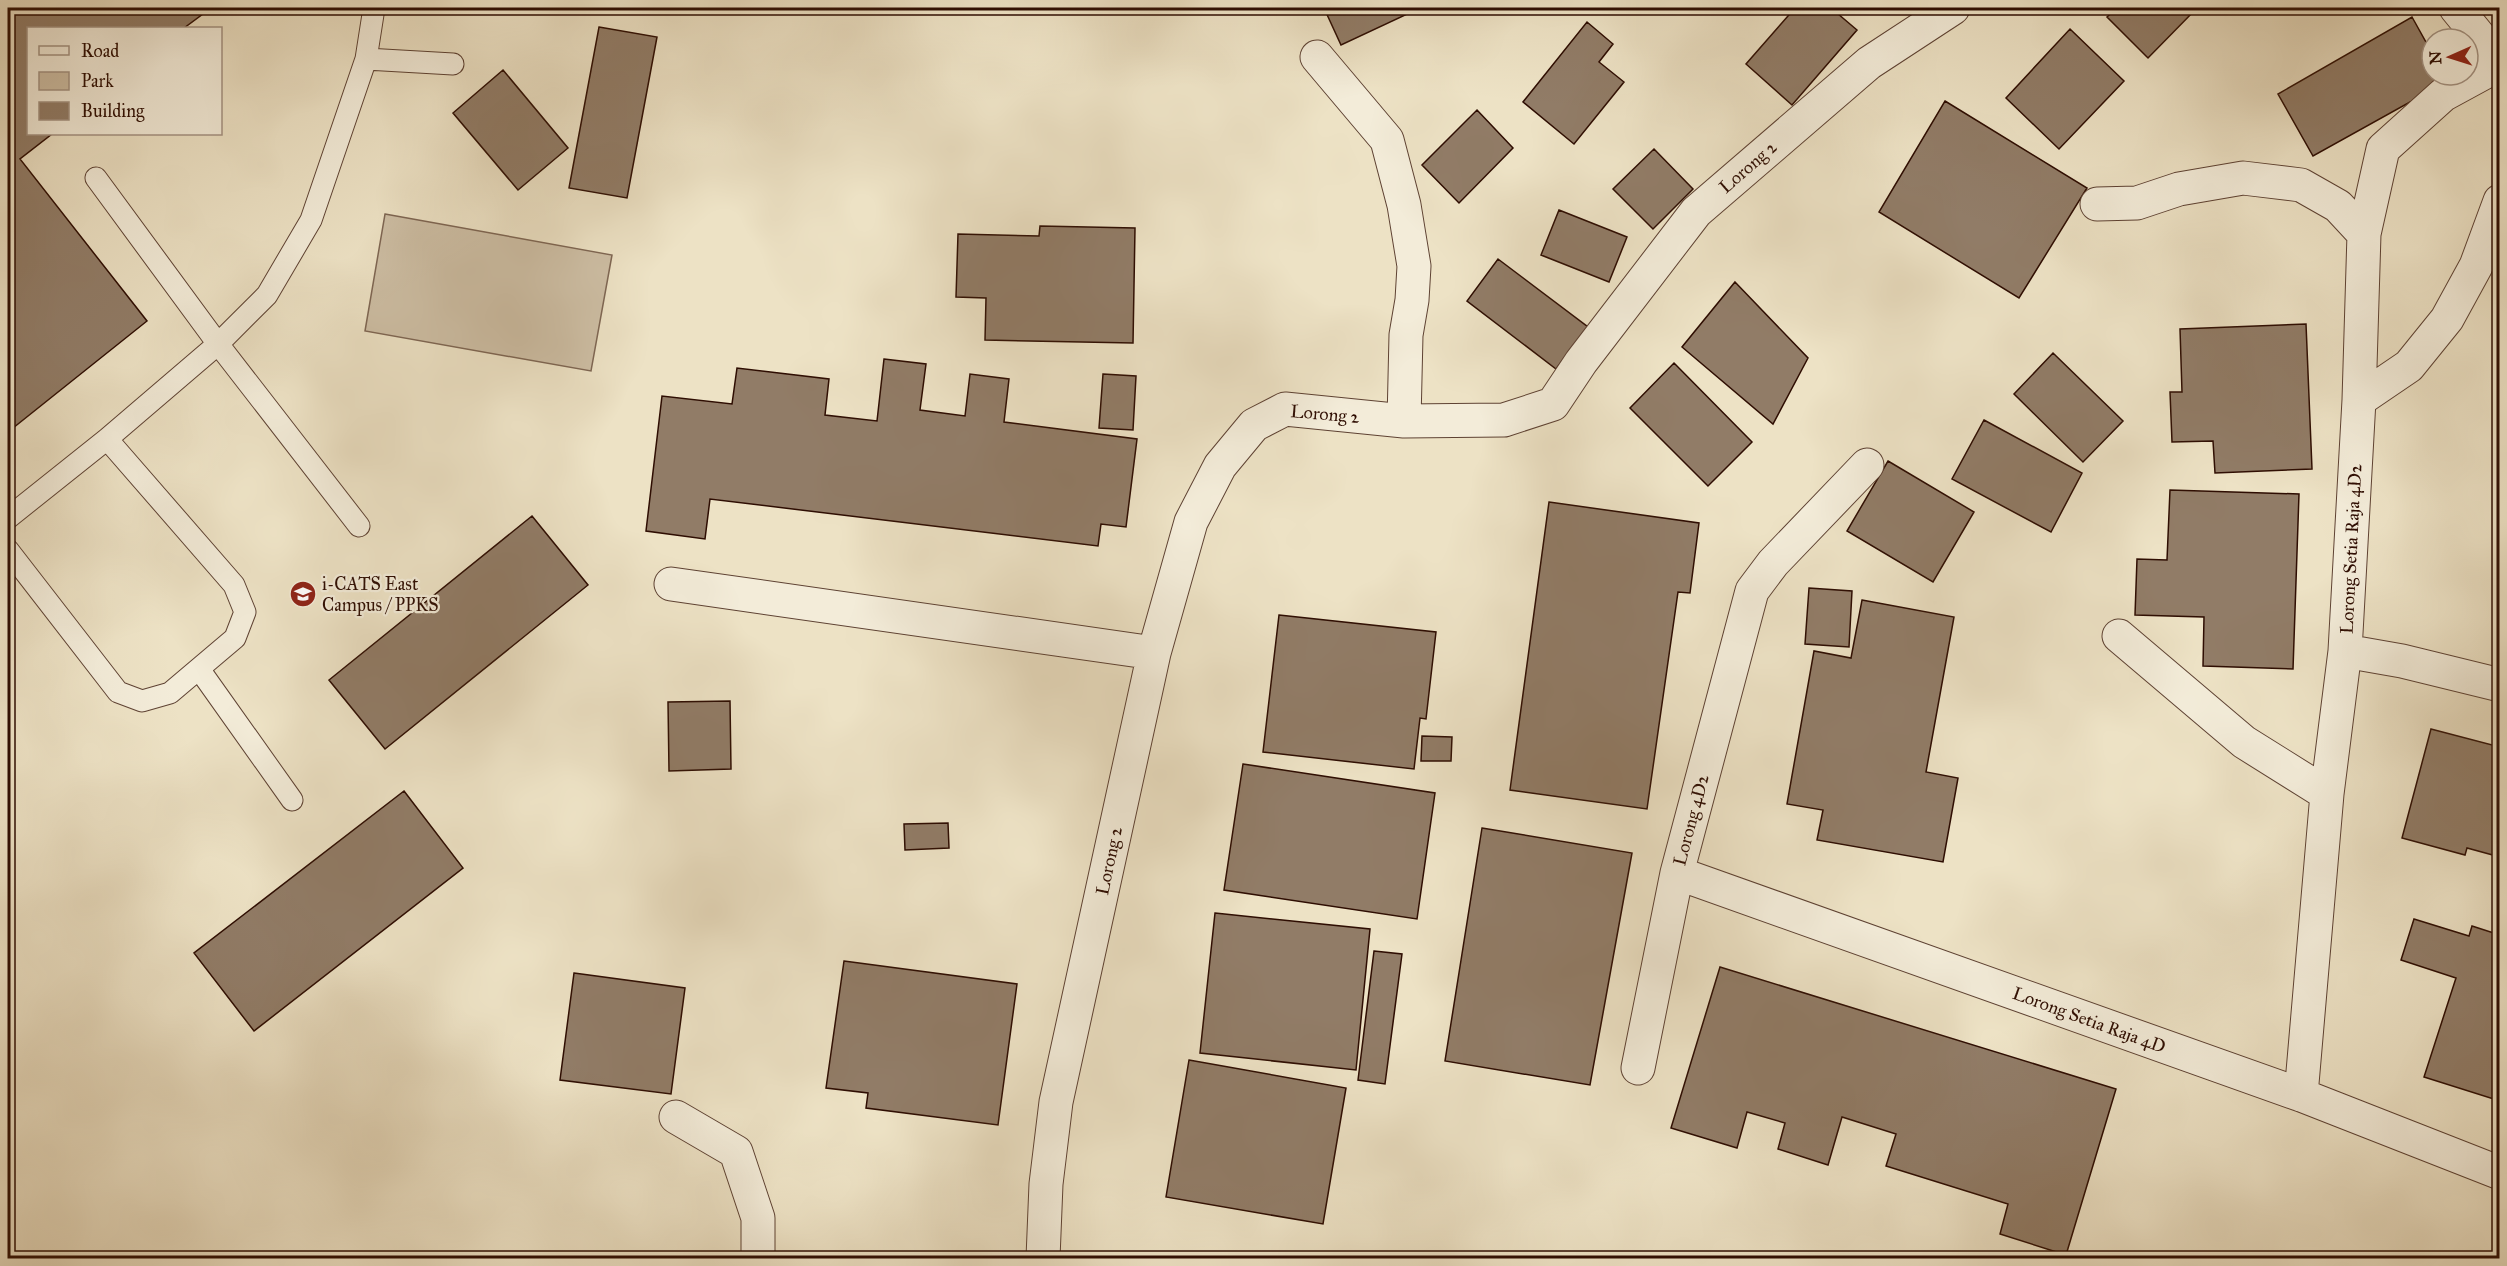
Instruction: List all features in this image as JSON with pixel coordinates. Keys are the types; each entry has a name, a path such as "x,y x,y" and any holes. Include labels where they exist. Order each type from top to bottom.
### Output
{"street":[{"name":"Lorong 2","path":"1043,1258 1046,1184 1056,1102 1154,653 1191,522 1220,466 1254,425 1285,409 1404,421 1504,420 1553,404 1581,362 1696,212 1869,63 1953,8"},
{"path":"2456,8 2499,63"},
{"path":"1317,57 1387,140 1404,205 1414,266 1412,300 1406,335 1404,421"},
{"name":"Lorong Setia Raja 4D2","path":"2301,1095 2327,794 2345,651 2359,400 2364,234 2383,149 2443,95 2499,63"},
{"path":"2097,204 2137,203 2179,189 2243,178 2301,186 2338,206 2364,234"},
{"path":"2359,400 2409,366 2446,319 2476,266 2499,201"},
{"name":"Lorong 4D2","path":"1638,1068 1677,873 1752,591 1761,578 1867,465"},
{"path":"671,584 1154,653"},
{"path":"2119,636 2244,742 2327,794"},
{"path":"2345,651 2402,661 2499,685"},
{"name":"Lorong Setia Raja 4D","path":"1677,873 2301,1095 2499,1173"},
{"path":"676,1117 736,1152 758,1218 758,1258"}],"lane":[{"path":"8,518 107,440 218,344 267,295 311,220 366,59 374,8"},
{"path":"366,59 453,64"},
{"path":"96,178 218,344 359,526"},
{"path":"8,550 118,692 142,701 170,693 235,638 245,612 234,585 107,440"},
{"path":"199,669 292,800"}],"green space":[{"path":"385,214 612,255 591,371 365,331"}],"building":[{"path":"8,8 211,8 185,27 27,27 27,135 51,135 20,159 147,321 8,432"},
{"path":"1324,8 1415,8 1416,10 1341,45"},
{"path":"1795,8 1831,8 1857,30 1792,105 1746,64"},
{"path":"2117,8 2197,8 2148,58 2107,17"},
{"path":"2412,17 2420,31 2420,87 2452,88 2415,110 2410,102 2313,156 2278,94"},
{"path":"1587,22 1613,44 1599,62 1624,82 1574,144 1523,102"},
{"path":"599,27 657,37 627,198 569,188"},
{"path":"2070,29 2124,81 2059,149 2006,98"},
{"path":"503,70 568,148 518,190 453,113"},
{"path":"1945,101 2087,188 2019,298 1879,212"},
{"path":"1477,110 1513,148 1459,203 1422,165"},
{"path":"1654,149 1693,189 1653,229 1613,189"},
{"path":"1559,210 1627,237 1609,282 1541,255"},
{"path":"1040,226 1135,228 1133,343 985,340 986,298 956,297 958,234 1039,236"},
{"path":"1498,259 1588,327 1556,369 1467,301"},
{"path":"1735,282 1808,358 1773,424 1682,347"},
{"path":"2306,324 2312,469 2215,473 2213,441 2172,442 2170,392 2182,392 2180,329"},
{"path":"2053,353 2123,421 2083,462 2014,394"},
{"path":"884,359 926,364 920,410 965,416 970,374 1009,379 1004,422 1137,439 1126,527 1101,524 1098,546 710,499 705,539 646,531 662,396 732,404 737,368 829,379 825,415 877,421"},
{"path":"1674,363 1752,442 1708,486 1630,408"},
{"path":"1103,374 1136,376 1133,430 1099,428"},
{"path":"1984,420 2082,473 2051,532 1952,479"},
{"path":"1888,461 1974,512 1933,582 1847,531"},
{"path":"2170,490 2299,494 2293,669 2203,666 2204,617 2135,615 2137,559 2167,560"},
{"path":"1549,502 1699,523 1690,593 1678,592 1647,809 1510,790"},
{"path":"532,516 588,585 385,749 329,680"},
{"path":"1809,588 1852,591 1849,647 1805,644"},
{"path":"1862,600 1954,617 1926,772 1958,778 1943,862 1817,840 1823,810 1787,804 1814,651 1851,658"},
{"path":"1279,615 1436,632 1426,719 1420,718 1414,769 1263,752"},
{"path":"730,701 731,769 669,771 668,702"},
{"path":"2431,729 2500,747 2500,857 2467,848 2465,855 2402,838"},
{"path":"1422,736 1452,737 1451,761 1421,761"},
{"path":"1243,764 1435,793 1417,919 1224,890"},
{"path":"404,791 463,868 254,1031 194,953"},
{"path":"948,823 949,848 905,850 904,824"},
{"path":"1482,828 1632,853 1590,1085 1445,1061"},
{"path":"1215,913 1370,929 1356,1070 1200,1053"},
{"path":"2414,919 2469,936 2472,926 2500,935 2500,1101 2424,1077 2456,978 2401,960"},
{"path":"1374,951 1402,954 1385,1084 1358,1080"},
{"path":"844,961 1017,984 998,1125 866,1108 868,1093 826,1088"},
{"path":"1720,967 2116,1089 2066,1255 2000,1234 2008,1204 1886,1166 1896,1134 1842,1117 1828,1165 1778,1149 1785,1123 1747,1112 1737,1148 1671,1128"},
{"path":"574,973 685,988 671,1094 560,1080"},
{"path":"1189,1060 1346,1088 1323,1224 1166,1197"}],"place":[{"name":"i-CATS East Campus / PPKS","path":"303,594"}]}
